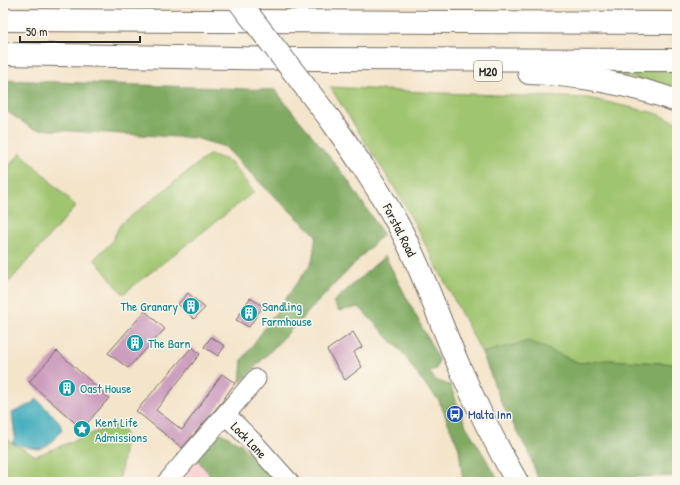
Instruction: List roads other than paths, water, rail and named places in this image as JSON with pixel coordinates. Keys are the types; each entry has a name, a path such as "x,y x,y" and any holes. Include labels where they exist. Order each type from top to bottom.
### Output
{"main road":[{"name":"Forstal Road","path":"240,3 330,119 386,204 425,282 460,369 488,430 517,482"},
{"path":"3,20 677,23"},
{"name":"M20","path":"3,54 297,59 677,60"},
{"name":"M20","path":"297,59 434,69 547,74 586,78 662,95 677,101"}],"street":[{"name":"Lock Lane","path":"167,482 256,379"},
{"name":"Lock Lane","path":"226,415 255,444 289,482"}],"water":[{"path":"37,399 59,421 62,430 45,447 35,449 12,443 15,437 12,413"}],"place":[{"name":"The Granary","path":"191,306"},
{"name":"Sandling Farmhouse","path":"249,313"},
{"name":"The Barn","path":"135,343"},
{"name":"Oast House","path":"67,388"},
{"name":"Malta Inn","path":"455,414"},
{"name":"Kent Life Admissions","path":"82,429"}]}
